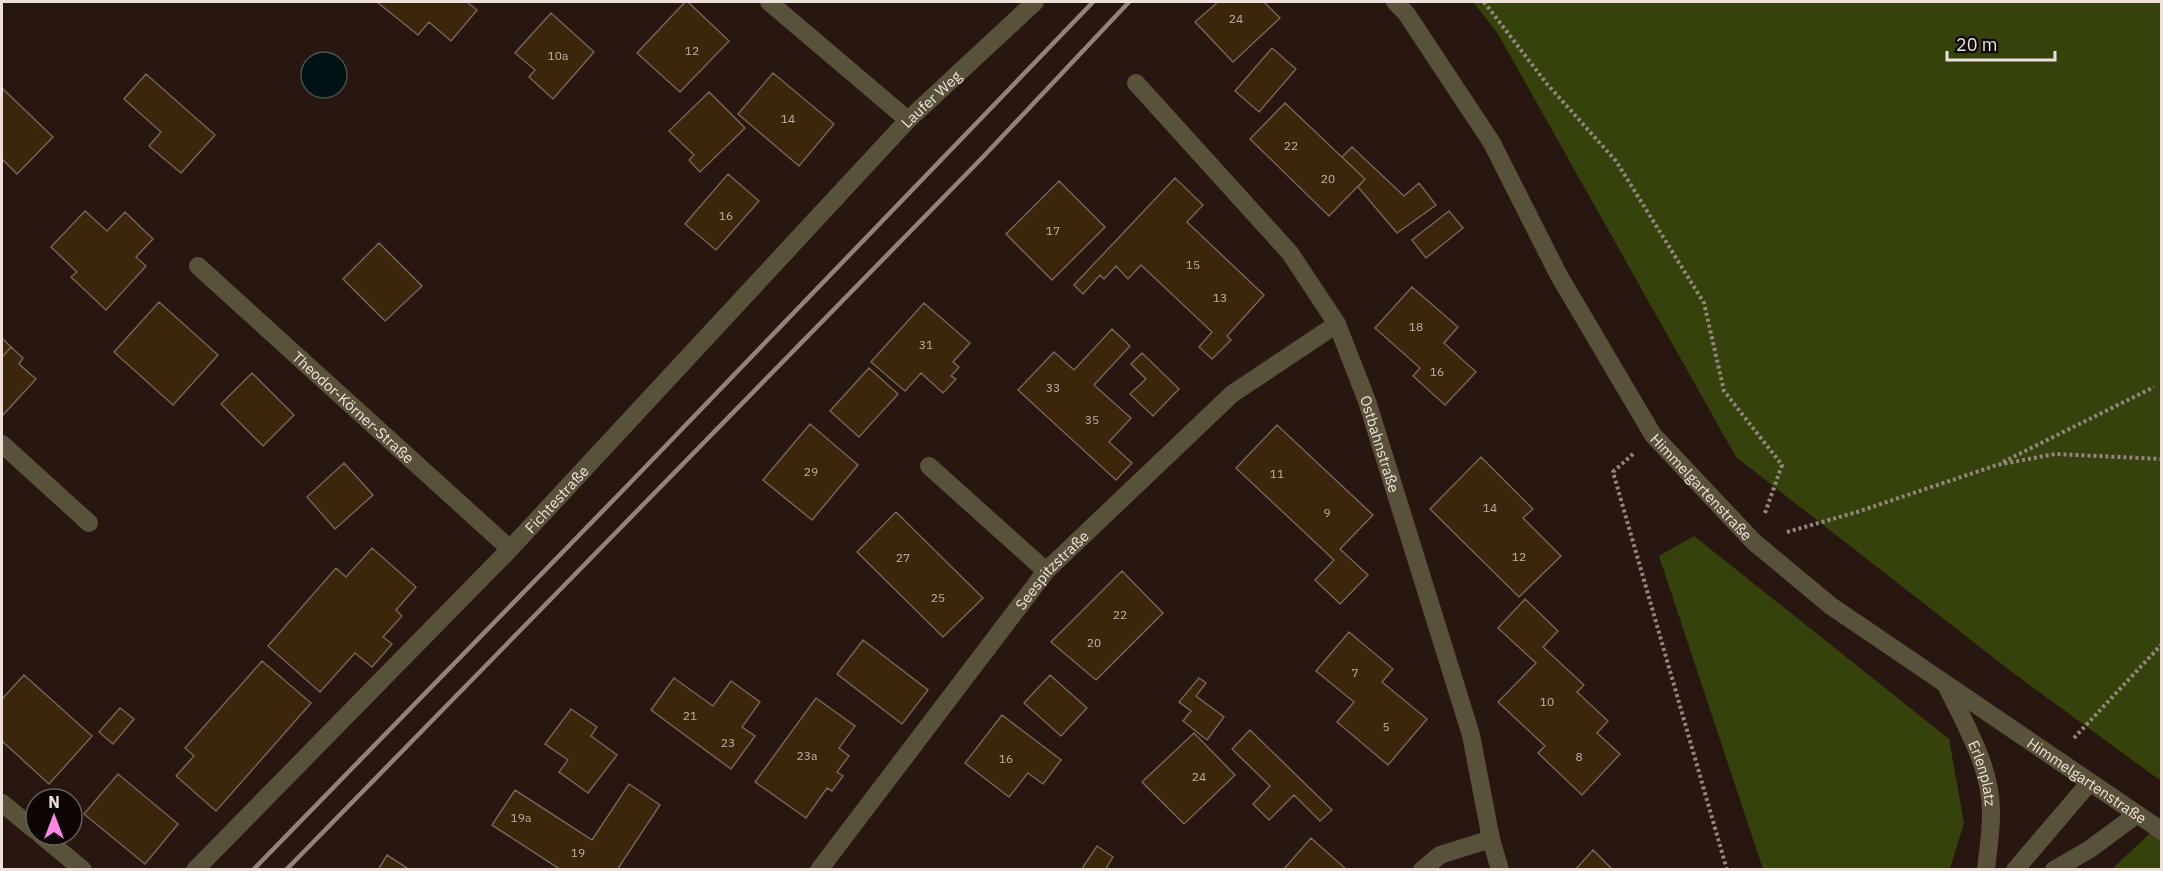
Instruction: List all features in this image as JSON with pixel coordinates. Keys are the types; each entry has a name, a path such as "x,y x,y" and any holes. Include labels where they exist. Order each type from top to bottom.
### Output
{"street":[{"name":"Laufer Weg","path":"769,2 908,120 1035,2"},
{"name":"Himmelgartenstraße","path":"1395,2 1406,13 1492,143 1558,274 1653,435 1754,542 1831,606 2162,831"},
{"name":"Ostbahnstraße","path":"1136,83 1290,253 1337,324 1367,401 1471,735 1491,839 1500,870"},
{"name":"Fichtestraße","path":"195,870 510,549 908,120"},
{"name":"Theodor-Körner-Straße","path":"198,266 510,549"},
{"name":"Seespitzstraße","path":"819,870 1046,571 1232,394 1337,324"},
{"path":"2,444 90,523"},
{"path":"929,466 1046,571"},
{"name":"Erlenplatz","path":"1946,686 1975,742 1988,783 1992,812 1986,870"},
{"path":"2015,870 2090,782"},
{"path":"2,803 24,821"},
{"path":"2054,870 2090,849 2136,815"},
{"path":"1422,870 1440,855 1491,839"},
{"path":"55,847 83,870"}],"path":[{"path":"1484,2 1547,84 1616,161 1704,303 1724,392 1782,465 1754,542"},
{"path":"1997,465 2154,387"},
{"path":"1653,435 1613,472 1727,870"},
{"path":"1754,542 1857,512 1997,465 2055,454 2162,459"},
{"path":"2055,759 2162,644"}],"green space":[{"path":"1473,2 2161,2 2161,781 2012,672 1736,457 1498,34"},
{"path":"1694,536 1949,739 1964,823 1950,869 1763,869 1659,556"},
{"path":"2161,823 2161,869 2112,869"}],"shaded area":[{"path":"324,52 340,59 347,75 340,91 324,98 308,91 301,75 308,59"}],"building":[{"path":"377,2 467,2 477,10 451,41 429,22 418,35"},
{"path":"685,2 688,2 729,41 680,92 637,53"},
{"path":"1218,2 1264,2 1280,18 1233,62 1195,22"},
{"path":"551,13 594,52 553,99 529,77 535,70 515,53"},
{"path":"1272,48 1296,69 1259,112 1235,91"},
{"path":"773,73 834,124 799,166 738,114"},
{"path":"146,74 215,135 181,173 149,146 161,132 124,99"},
{"path":"2,88 53,137 17,174 2,159"},
{"path":"709,92 745,128 700,172 689,160 694,155 669,131"},
{"path":"1285,103 1365,179 1329,216 1250,139"},
{"path":"1352,147 1404,196 1419,183 1436,205 1397,233 1358,187 1365,179 1342,157"},
{"path":"728,174 759,201 716,250 685,224"},
{"path":"1175,178 1203,205 1187,222 1264,295 1227,336 1231,340 1212,359 1199,347 1212,332 1141,265 1128,279 1116,266 1104,279 1100,275 1083,294 1074,285"},
{"path":"1059,181 1105,227 1052,280 1006,234"},
{"path":"85,211 107,231 125,212 153,239 136,257 146,266 106,310 71,277 77,272 51,247"},
{"path":"1449,211 1463,228 1426,258 1412,240"},
{"path":"379,243 422,286 385,321 343,279"},
{"path":"1412,287 1458,327 1444,343 1476,372 1445,405 1413,376 1420,368 1375,328"},
{"path":"159,302 218,355 173,405 114,352"},
{"path":"924,303 970,343 953,362 959,367 951,376 956,379 943,393 921,373 905,391 871,362"},
{"path":"1112,329 1130,346 1094,385 1131,418 1109,442 1132,463 1116,480 1018,390 1054,352 1074,370"},
{"path":"2,338 11,347 2,357"},
{"path":"11,347 23,358 19,364 36,379 2,416 2,357"},
{"path":"1142,353 1179,389 1153,416 1130,394 1146,379 1131,364"},
{"path":"869,368 898,394 859,437 830,411"},
{"path":"252,373 294,415 263,446 221,404"},
{"path":"810,424 858,465 812,520 763,480"},
{"path":"1277,425 1373,515 1340,549 1368,575 1340,604 1315,580 1334,560 1236,468"},
{"path":"1481,457 1533,509 1523,518 1561,556 1519,597 1430,509"},
{"path":"344,463 373,495 335,529 307,497"},
{"path":"896,512 983,598 943,637 857,552"},
{"path":"372,548 416,587 396,610 402,616 383,637 392,644 372,667 355,653 320,692 268,646 336,568 346,577"},
{"path":"1122,571 1163,613 1096,680 1051,642"},
{"path":"1525,599 1558,631 1543,647 1584,685 1577,692 1608,721 1597,733 1620,754 1582,795 1538,753 1545,746 1498,702 1536,663 1498,628"},
{"path":"1349,632 1393,669 1382,682 1427,719 1388,765 1337,722 1354,702 1316,671"},
{"path":"863,640 928,690 902,724 837,674"},
{"path":"262,661 311,703 216,811 176,776 194,756 185,748"},
{"path":"24,675 92,736 49,784 2,741 2,699"},
{"path":"1050,675 1087,708 1061,736 1024,703"},
{"path":"674,678 713,706 731,681 760,702 742,727 755,736 731,769 651,710"},
{"path":"1199,678 1206,683 1196,696 1224,717 1207,740 1183,721 1191,711 1179,702"},
{"path":"816,698 855,726 839,748 849,756 837,772 843,776 832,791 827,788 806,818 755,782"},
{"path":"120,708 134,719 113,744 99,732"},
{"path":"571,709 597,727 591,736 617,755 588,793 559,772 568,760 545,744"},
{"path":"1002,715 1061,760 1043,784 1028,773 1009,797 965,763"},
{"path":"1250,730 1332,810 1320,821 1294,795 1269,820 1253,804 1270,786 1232,749"},
{"path":"1194,733 1235,775 1184,824 1142,782"},
{"path":"118,774 178,824 145,864 84,814"},
{"path":"629,784 660,805 617,870 561,870 492,825 515,790 592,840"},
{"path":"1311,838 1347,870 1283,870"},
{"path":"1097,846 1113,857 1105,870 1081,870"},
{"path":"1593,850 1613,870 1575,870"},
{"path":"387,855 410,870 378,870"}],"railway":[{"path":"253,870 1093,2"},
{"path":"286,870 982,158 1129,2"}]}
